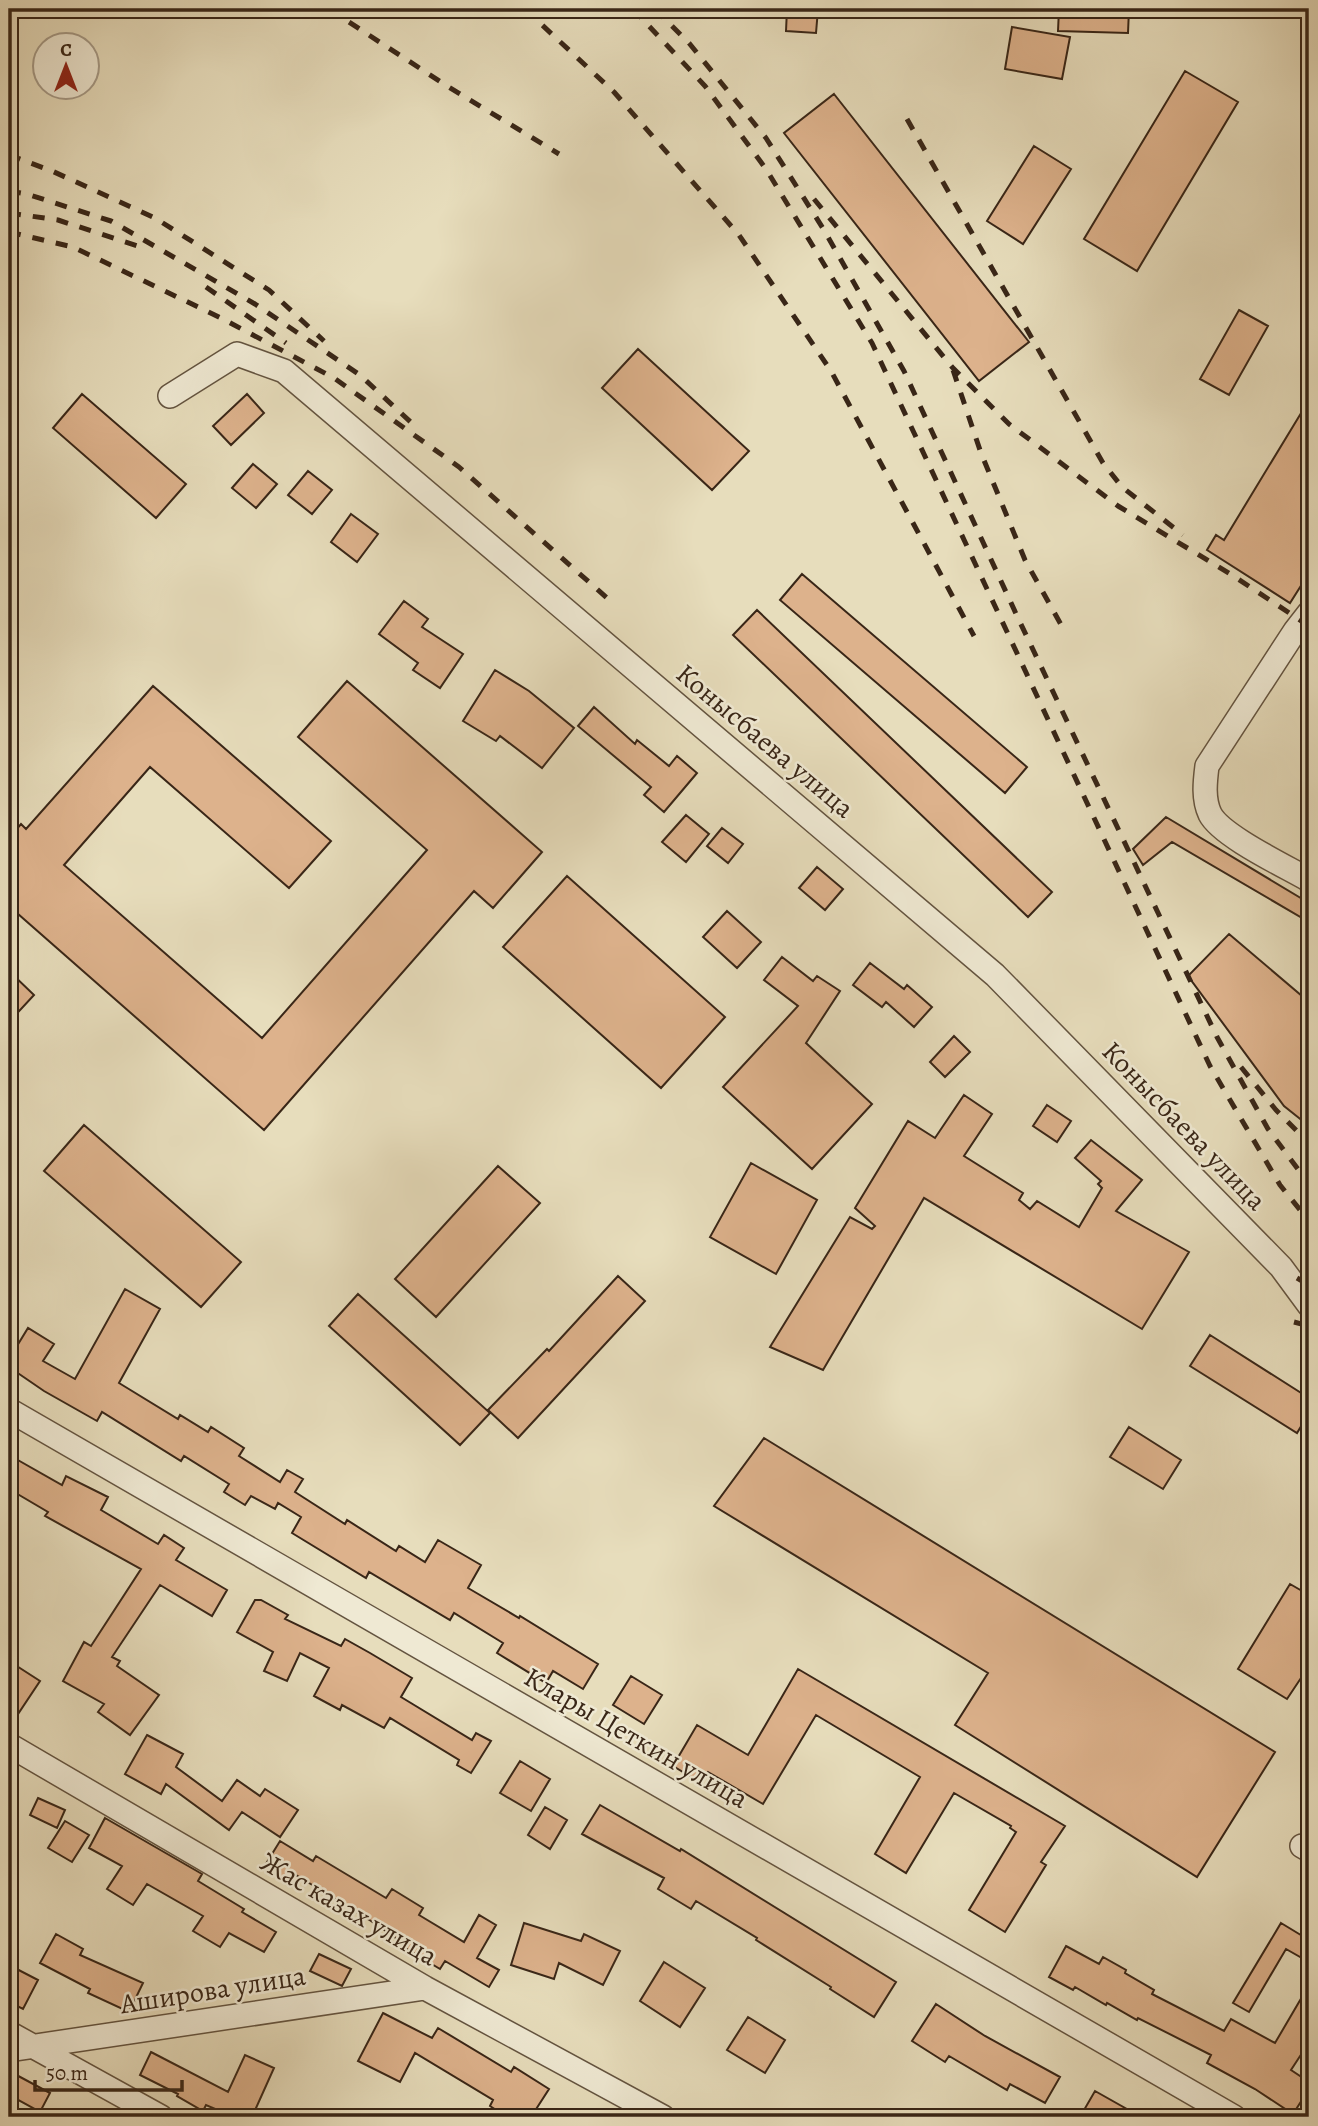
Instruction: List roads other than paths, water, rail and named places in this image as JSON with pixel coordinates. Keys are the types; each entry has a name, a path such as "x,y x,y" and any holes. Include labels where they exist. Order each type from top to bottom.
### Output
{"street":[{"name":"Конысбаева улица","path":"170,396 237,354 284,371 995,975 1281,1267 1309,1305"},
{"path":"1309,613 1207,766 1204,793 1210,816 1227,832 1309,880"},
{"name":"Клары Цеткин улица","path":"9,1410 1234,2117"},
{"name":"Жас казах улица","path":"9,1745 425,1988 663,2117"},
{"name":"Аширова улица","path":"9,2050 425,1988"},
{"path":"9,2033 161,2117"}],"railway":[{"path":"329,9 447,86 559,154"},
{"path":"525,9 614,92 739,235 831,371 974,636"},
{"path":"633,9 705,86 766,169 872,343 1210,1066 1280,1185 1309,1221"},
{"path":"655,9 689,43 766,138 824,230 904,371 1217,1037 1268,1129 1309,1184"},
{"path":"907,119 1103,463 1122,487 1183,535"},
{"path":"9,155 52,171 155,218 269,290 324,341"},
{"path":"9,191 27,194 111,221 255,304 360,375 416,427"},
{"path":"814,199 952,367 1009,424 1118,506 1232,575 1309,626"},
{"path":"9,213 58,220 147,249"},
{"path":"9,232 73,247 221,318 334,378 459,467 607,598"},
{"path":"206,287 286,343"},
{"path":"953,370 981,453 1025,560 1064,630"},
{"path":"1241,1067 1276,1110 1309,1143"},
{"path":"1297,1278 1309,1285"},
{"path":"1294,1322 1309,1326"}]}
